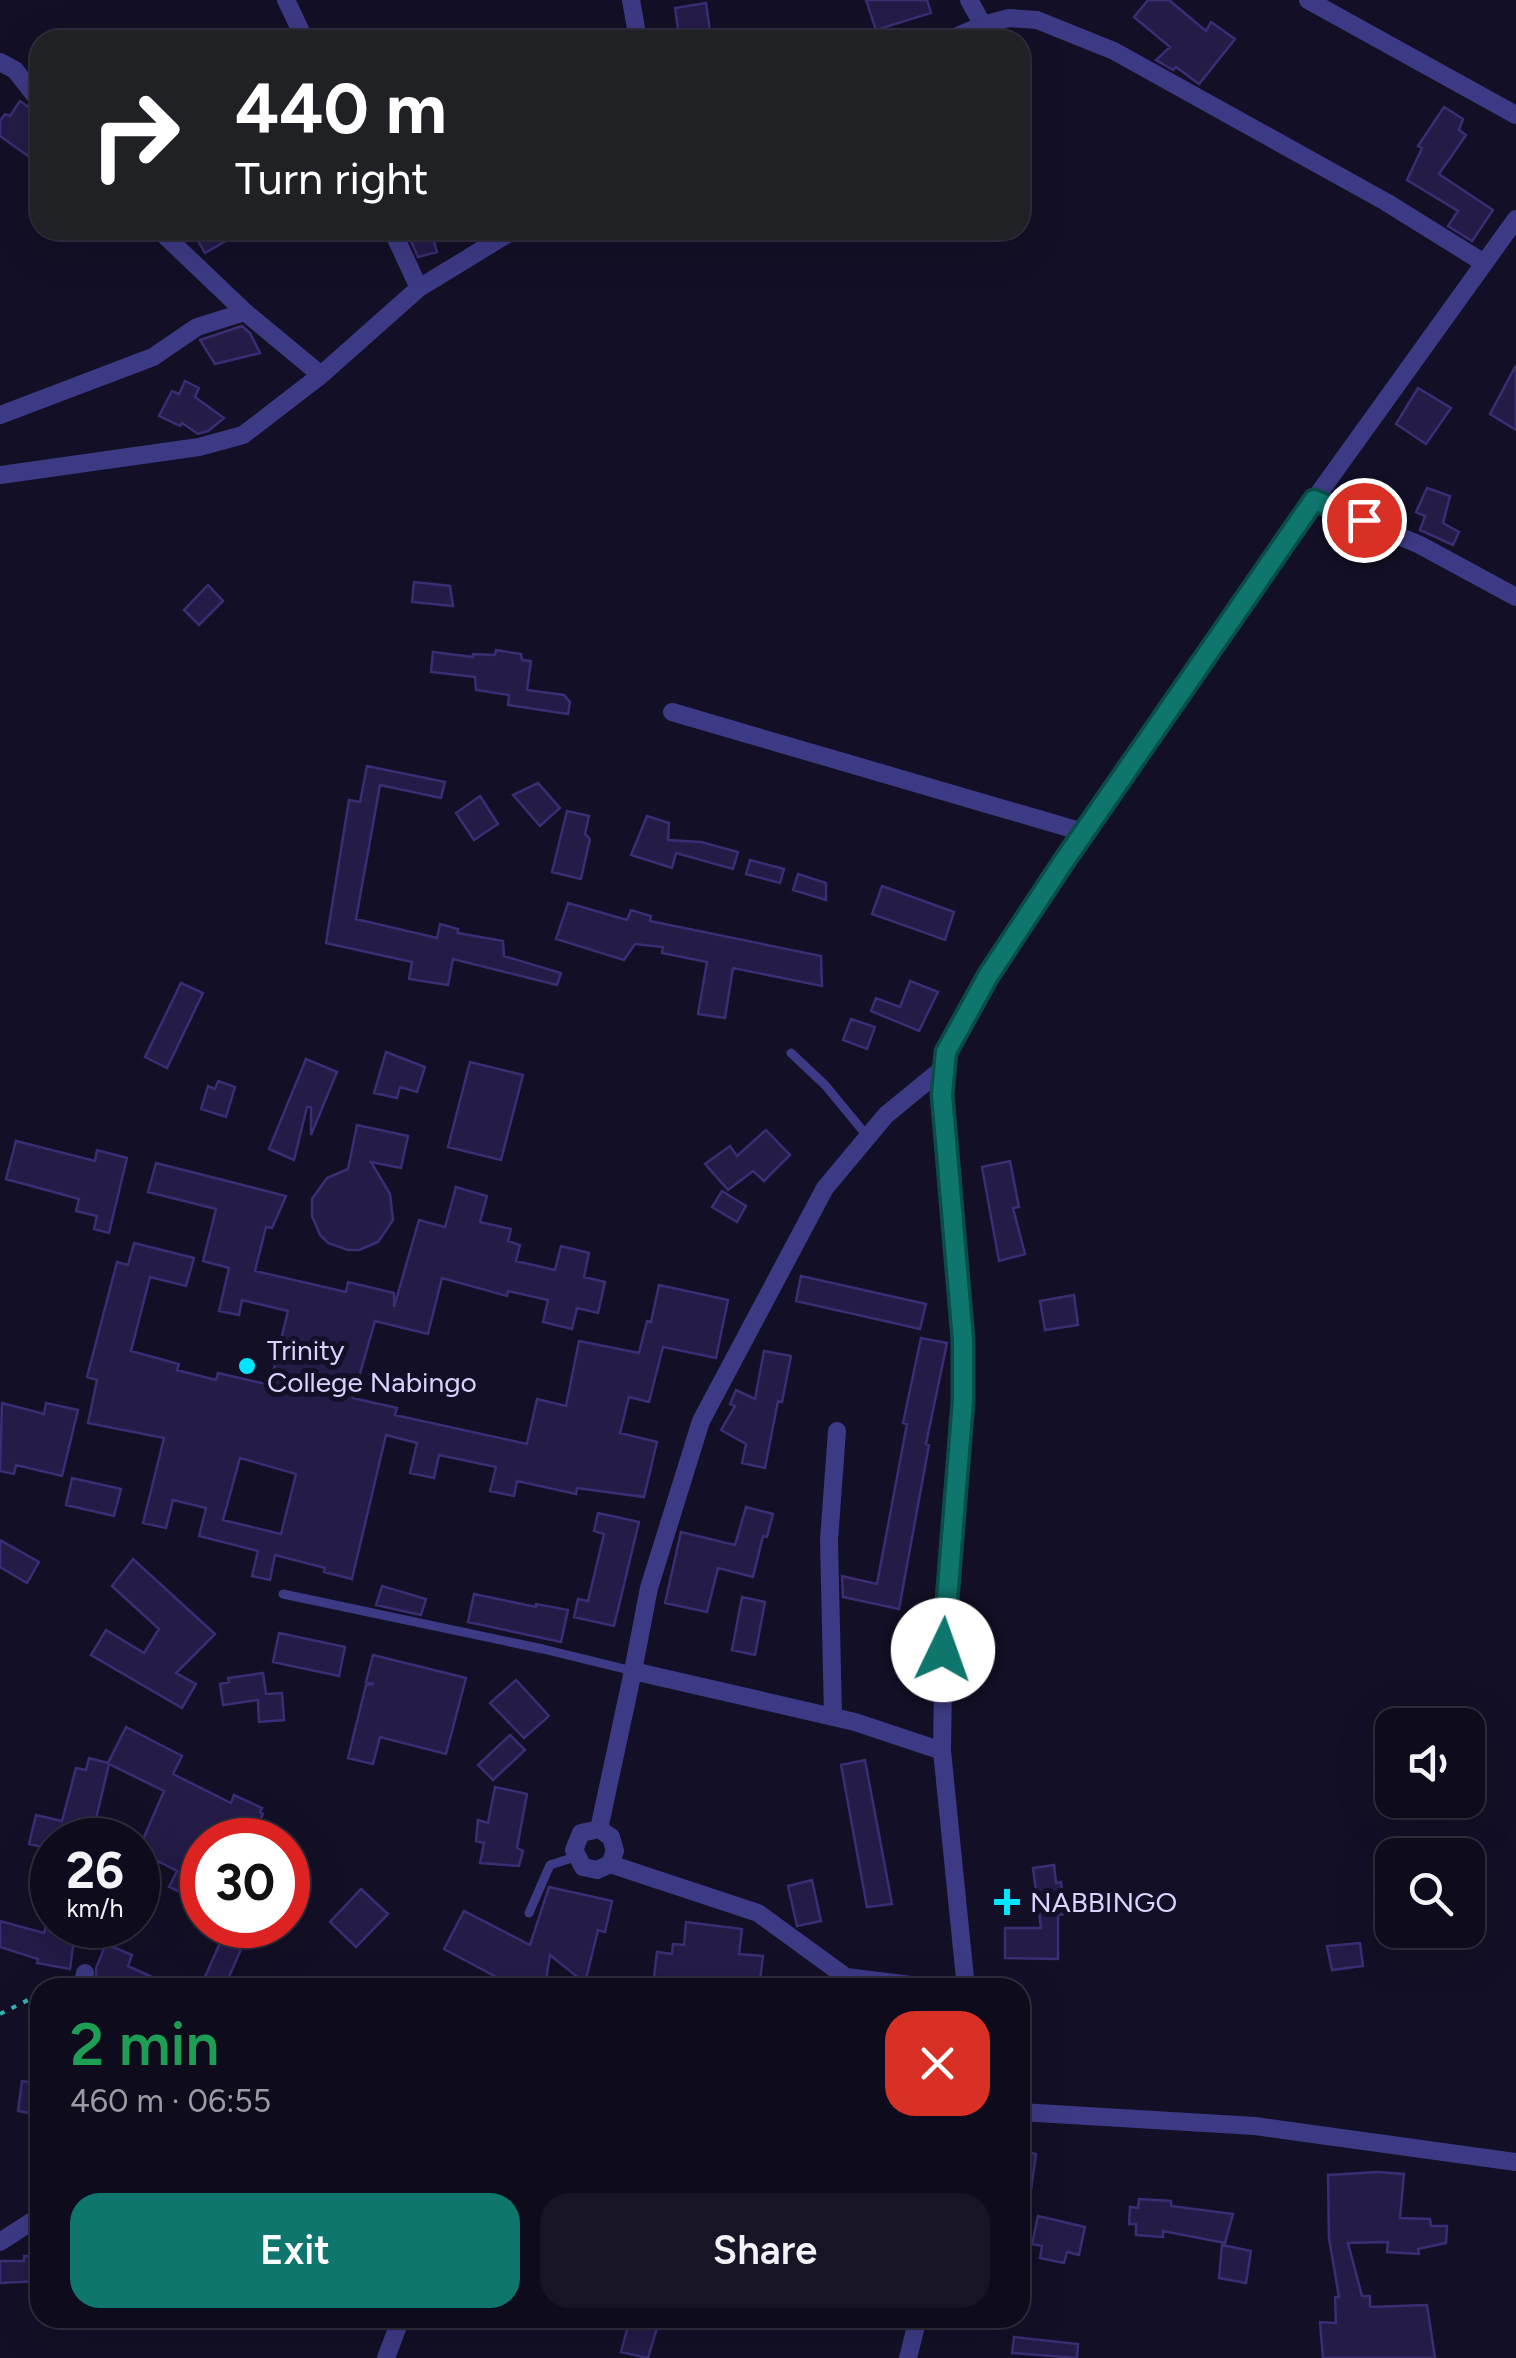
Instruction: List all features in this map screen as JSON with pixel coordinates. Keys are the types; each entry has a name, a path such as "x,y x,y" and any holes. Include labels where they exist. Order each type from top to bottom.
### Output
{"street":[{"path":"286,0 300,30"},
{"path":"631,0 636,30"},
{"path":"970,0 983,24"},
{"path":"1308,0 1516,115"},
{"path":"970,30 1009,18 1036,20 1114,51 1386,202 1484,263"},
{"path":"0,62 15,70 30,89"},
{"path":"965,1978 961,1906 942,1751 944,1617 963,1386 962,1320 942,1069 946,1052 960,1022 1084,832 1314,500 1516,219"},
{"path":"170,240 245,312 321,374"},
{"path":"397,240 419,288"},
{"path":"0,476 199,447 243,435 321,374 419,288 498,240"},
{"path":"0,416 153,358 198,327 245,312"},
{"path":"1314,500 1420,544 1516,598"},
{"path":"672,712 1084,832"},
{"path":"599,1830 648,1588 701,1420 825,1188 886,1115 942,1069"},
{"path":"833,1716 829,1540 837,1432"},
{"path":"633,1671 833,1716 942,1751"},
{"path":"587,1830 599,1830 606,1832 615,1851 610,1864 590,1869 575,1857 577,1838 587,1830"},
{"path":"610,1864 758,1914 846,1977 854,1978"},
{"path":"1030,2113 1255,2126 1516,2162"},
{"path":"0,2242 30,2222"},
{"path":"386,2358 398,2328"},
{"path":"908,2358 916,2328"}],"lane":[{"path":"790,1052 825,1085 868,1137"},
{"path":"283,1594 543,1648 633,1671"},
{"path":"529,1913 550,1864 575,1857"}],"path":[{"path":"0,2014 30,1999"}],"building":[{"path":"866,0 927,0 931,13 876,30"},
{"path":"1148,0 1169,0 1206,31 1211,22 1235,39 1199,84 1176,67 1173,70 1156,60 1170,47 1134,17"},
{"path":"706,3 710,30 678,30 675,8"},
{"path":"20,101 30,108 28,156 0,136 0,121 5,114 10,116"},
{"path":"1444,107 1463,119 1459,130 1466,135 1439,174 1493,210 1472,241 1448,226 1458,211 1407,180 1422,148 1418,146"},
{"path":"198,240 228,240 205,253"},
{"path":"411,240 434,240 437,252 418,257"},
{"path":"242,326 260,353 215,364 200,340"},
{"path":"1516,365 1516,430 1490,414"},
{"path":"185,381 199,388 195,397 224,418 208,431 198,434 182,423 180,426 159,416 172,391 179,394"},
{"path":"1418,388 1451,408 1426,444 1396,424"},
{"path":"1427,488 1450,496 1443,523 1459,532 1453,545 1420,530 1425,516 1416,512"},
{"path":"414,582 450,586 453,606 412,602"},
{"path":"208,585 223,601 199,625 184,610"},
{"path":"496,650 521,654 522,660 531,661 527,690 564,695 570,702 568,714 508,705 509,695 476,690 475,677 431,672 433,652 473,657 495,655"},
{"path":"367,766 445,782 441,798 380,785 356,919 437,938 440,924 458,929 458,933 503,941 504,956 561,973 557,985 453,959 448,985 409,979 412,962 326,943 349,800 360,802"},
{"path":"538,783 560,808 540,826 513,795"},
{"path":"480,796 498,824 474,840 456,813"},
{"path":"567,811 589,816 585,834 590,839 581,879 552,872"},
{"path":"647,816 669,823 668,840 701,842 738,852 733,869 676,853 672,868 631,855"},
{"path":"750,860 784,869 780,883 746,874"},
{"path":"798,874 826,883 826,900 793,890"},
{"path":"882,886 954,912 945,940 872,914"},
{"path":"568,903 627,920 631,910 651,916 650,921 821,956 822,986 733,968 725,1018 698,1014 707,962 662,953 663,947 635,944 624,960 556,939"},
{"path":"910,981 938,992 919,1031 871,1011 876,998 900,1007"},
{"path":"181,983 203,993 167,1068 145,1057"},
{"path":"851,1019 875,1027 867,1049 843,1040"},
{"path":"386,1052 425,1067 417,1092 400,1087 397,1098 374,1093"},
{"path":"306,1059 337,1072 311,1135 311,1107 307,1107 294,1160 269,1149"},
{"path":"470,1062 523,1075 501,1160 448,1147"},
{"path":"218,1081 235,1087 226,1117 201,1109 208,1086 215,1089"},
{"path":"357,1125 408,1136 401,1168 371,1162 390,1194 393,1220 378,1242 348,1250 328,1243 320,1235 312,1216 312,1199 327,1178 348,1169"},
{"path":"766,1130 790,1155 764,1181 753,1171 728,1190 705,1164 730,1146 737,1156"},
{"path":"16,1141 95,1161 97,1150 127,1158 109,1233 94,1229 97,1216 76,1211 79,1199 6,1179"},
{"path":"1010,1161 1019,1207 1013,1208 1025,1254 999,1261 982,1167"},
{"path":"156,1163 286,1196 272,1228 266,1227 255,1271 346,1292 348,1282 394,1293 394,1307 419,1220 445,1227 456,1187 487,1196 480,1222 511,1229 508,1241 520,1245 516,1261 555,1270 561,1246 589,1253 584,1277 605,1282 598,1313 577,1308 572,1329 543,1322 548,1300 508,1291 507,1296 442,1278 428,1334 375,1321 353,1398 397,1408 395,1415 527,1444 537,1399 566,1406 579,1341 639,1353 659,1285 728,1300 716,1358 663,1347 649,1402 629,1397 620,1433 657,1442 644,1497 577,1488 576,1494 517,1481 514,1496 490,1491 496,1467 439,1455 434,1478 410,1473 417,1443 386,1435 352,1579 275,1555 270,1580 252,1576 258,1551 199,1536 206,1508 173,1500 166,1528 143,1523 164,1438 88,1423 97,1380 87,1377 117,1262 128,1265 134,1243 194,1258 186,1286 150,1277 131,1351 179,1364 177,1370 216,1380 218,1373 270,1385 288,1311 242,1300 239,1315 219,1311 229,1268 203,1261 216,1209 148,1192","holes":["240,1458 296,1474 281,1534 223,1520"]},
{"path":"722,1191 746,1206 737,1222 712,1207"},
{"path":"801,1276 926,1304 920,1329 796,1301"},
{"path":"1074,1295 1078,1325 1045,1330 1040,1301"},
{"path":"921,1338 947,1343 899,1609 843,1597 842,1576 877,1584"},
{"path":"764,1351 791,1356 765,1468 742,1463 746,1444 721,1430 735,1406 730,1404 736,1390 755,1399"},
{"path":"2,1403 44,1414 46,1403 78,1410 62,1476 16,1465 14,1474 0,1471"},
{"path":"72,1478 121,1489 114,1516 66,1505"},
{"path":"746,1507 773,1514 753,1577 718,1568 707,1612 665,1603 681,1532 735,1545"},
{"path":"598,1513 639,1522 614,1626 574,1617 578,1599 588,1601 604,1534 594,1531"},
{"path":"0,1540 39,1562 27,1583 0,1567"},
{"path":"133,1559 215,1634 176,1673 196,1684 182,1708 91,1655 106,1630 144,1653 159,1629 112,1586"},
{"path":"382,1586 426,1599 421,1615 376,1605"},
{"path":"474,1594 568,1610 561,1642 468,1622"},
{"path":"742,1597 765,1602 755,1655 732,1650"},
{"path":"279,1633 345,1647 339,1676 273,1662"},
{"path":"373,1655 466,1678 446,1754 380,1737 373,1764 348,1758 366,1685 374,1684 366,1682"},
{"path":"263,1673 266,1694 282,1693 284,1720 259,1722 258,1700 223,1705 220,1684 229,1682 228,1678"},
{"path":"516,1680 549,1716 524,1738 490,1703"},
{"path":"126,1727 182,1756 173,1774 231,1803 234,1795 262,1808 263,1814 261,1818 180,1818 180,1892 169,1887 177,1871 160,1862 160,1818 152,1818 164,1791 109,1764 96,1818 63,1818 76,1768 86,1770 89,1758 108,1763"},
{"path":"510,1735 525,1750 493,1780 478,1765"},
{"path":"865,1760 892,1904 867,1907 841,1765"},
{"path":"495,1787 527,1794 517,1848 523,1851 519,1866 480,1863 484,1843 476,1841 478,1820 488,1823"},
{"path":"1054,1865 1056,1883 1061,1882 1065,1914 1058,1915 1058,1959 1005,1958 1005,1928 1041,1928 1033,1868"},
{"path":"812,1880 821,1921 797,1926 788,1886"},
{"path":"549,1887 612,1901 605,1932 598,1930 586,1978 579,1978 550,1955 546,1978 498,1978 444,1949 464,1911 530,1945"},
{"path":"361,1889 388,1914 356,1947 330,1922"},
{"path":"0,1921 30,1929 30,1948 73,1948 70,1969 37,1963 38,1959 0,1947"},
{"path":"686,1922 742,1929 739,1954 763,1956 760,1978 654,1978 657,1952 672,1954 673,1944 684,1945"},
{"path":"1360,1943 1363,1966 1332,1970 1327,1946"},
{"path":"104,1948 115,1948 132,1955 128,1966 154,1978 96,1978"},
{"path":"218,1948 242,1948 228,1978 204,1978"},
{"path":"22,2081 30,2082 30,2113 18,2111"},
{"path":"1030,2153 1036,2154 1030,2197"},
{"path":"1404,2174 1400,2218 1430,2219 1431,2226 1447,2226 1446,2243 1418,2249 1419,2254 1387,2252 1388,2242 1348,2243 1362,2296 1370,2296 1370,2307 1427,2305 1435,2358 1323,2358 1320,2322 1336,2323 1335,2297 1339,2297 1329,2238 1328,2175"},
{"path":"1139,2199 1171,2201 1171,2206 1233,2214 1225,2243 1163,2231 1163,2237 1136,2235 1136,2224 1129,2224 1130,2207 1138,2208"},
{"path":"1038,2216 1085,2227 1079,2255 1067,2252 1064,2263 1040,2258 1042,2246 1032,2244"},
{"path":"1222,2245 1251,2251 1246,2283 1219,2278"},
{"path":"24,2256 30,2256 30,2282 0,2283 0,2261 24,2261"},
{"path":"627,2328 657,2328 648,2358 621,2352"},
{"path":"1014,2337 1078,2344 1077,2358 1012,2353"}],"place":[{"name":"Trinity College Nabingo","path":"247,1366"},
{"name":"NABBINGO","path":"1007,1902"}],"route":[{"path":"943,1650 963,1401 963,1340 942,1094 946,1052 960,1022 1040,895 1314,500 1364,520"}]}
